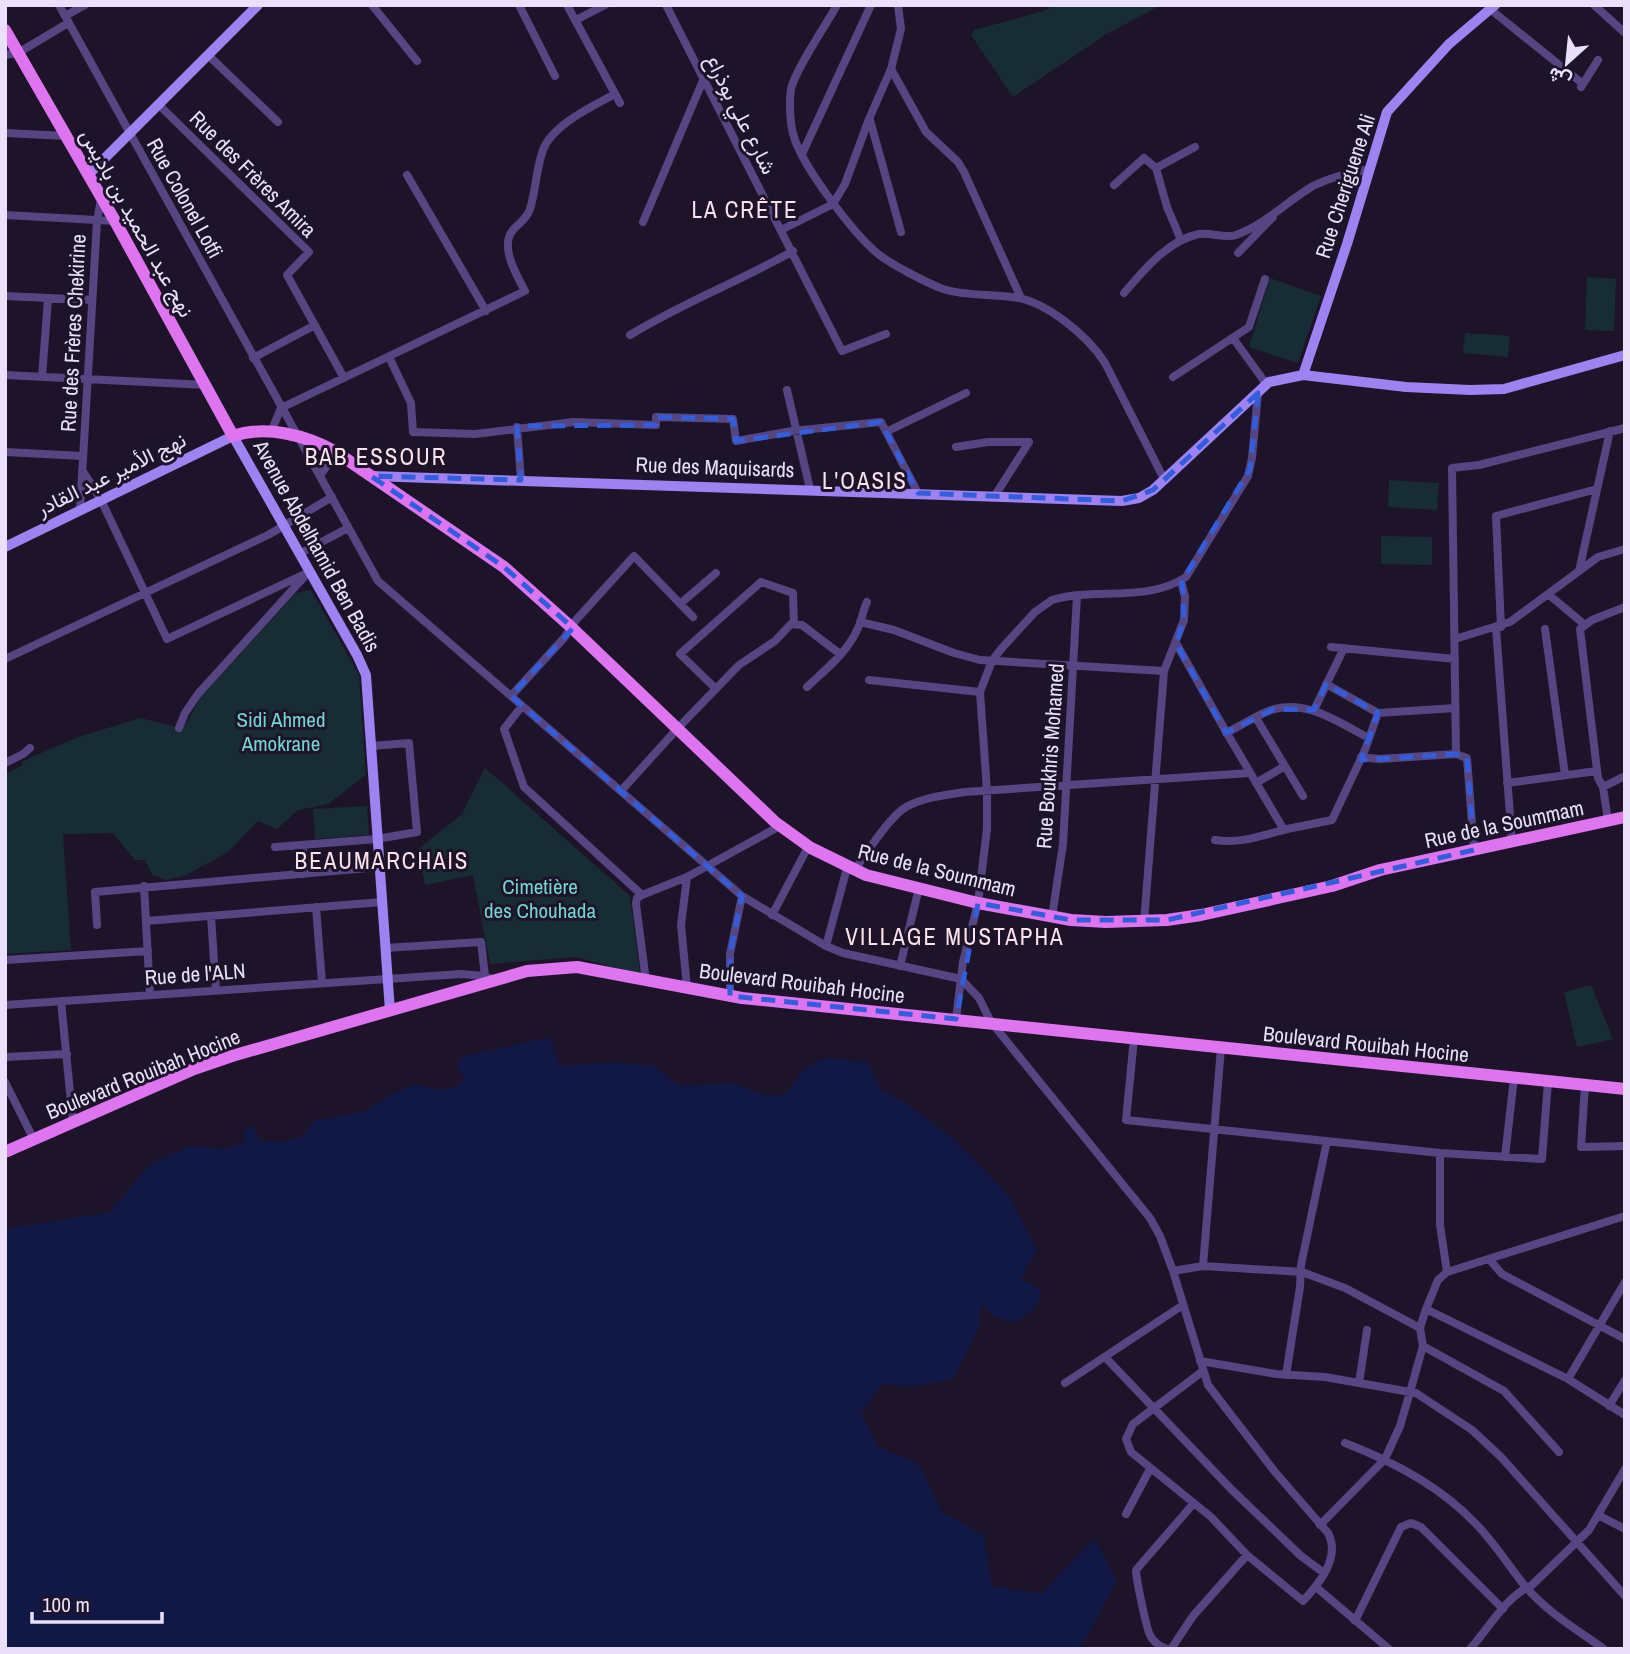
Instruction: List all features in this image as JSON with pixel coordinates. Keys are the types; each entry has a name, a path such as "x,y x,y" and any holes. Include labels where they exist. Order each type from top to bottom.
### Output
{"main road":[{"path":"88,175 258,5"},
{"name":"Rue Cheriguene Ali","path":"1303,375 1387,112 1449,44 1492,7"},
{"name":"نهج عبد الحميد بن باديس","path":"5,30 11,54 66,136 102,197 233,436"},
{"path":"1267,385 1303,375 1406,387 1504,389 1625,355"},
{"name":"Rue des Maquisards","path":"371,476 1122,501 1146,495 1267,385"},
{"name":"Rue de la Soummam","path":"233,436 248,432 271,432 317,442 336,452 504,567 780,826 808,847 851,870 978,903 1052,917 1144,922 1208,913 1332,886 1380,870 1625,817"},
{"name":"نهج الأمير عبد القادر","path":"5,547 233,436"},
{"name":"Avenue Abdelhamid Ben Badis","path":"233,436 366,675 390,1011"},
{"name":"Boulevard Rouibah Hocine","path":"5,1152 194,1069 284,1040 390,1011 490,978 527,971 577,967 730,996 1625,1089"}],"street":[{"name":"Rue Colonel Lotfi","path":"59,5 378,581 742,896 826,946 843,953 961,979"},
{"path":"11,54 85,5"},
{"path":"372,5 417,61"},
{"path":"519,5 555,76"},
{"path":"271,432 281,408 524,291 510,256 508,239 511,231 530,210 545,144 569,121 617,99 567,5"},
{"path":"576,20 605,5"},
{"name":"شارع علي بوذراع","path":"666,5 842,351 886,334"},
{"path":"837,5 791,88 793,136 833,204 878,254 938,287 956,292 1021,298 1055,316 1096,349 1112,374 1164,479"},
{"path":"802,154 871,5"},
{"path":"781,230 833,204 845,184 891,69 901,29 898,5"},
{"path":"1594,5 1625,33"},
{"path":"1492,7 1582,86 1598,60"},
{"path":"208,55 278,122"},
{"path":"891,69 926,132 958,162 964,172 1021,298"},
{"path":"643,222 704,78"},
{"name":"Rue des Frères Amira","path":"159,105 309,252 287,275 344,378"},
{"path":"869,119 901,232"},
{"path":"5,133 66,136"},
{"path":"1156,168 1195,147"},
{"path":"1114,185 1144,158 1156,168 1167,207 1181,240"},
{"path":"1124,293 1140,274 1181,240 1199,234 1234,236 1277,212 1314,186 1342,174 1370,169"},
{"path":"407,175 486,311"},
{"name":"Rue des Frères Chekirine","path":"80,510 97,221 102,197"},
{"path":"1238,253 1277,212"},
{"path":"5,215 115,221"},
{"path":"630,335 793,251"},
{"path":"1173,377 1249,327 1265,279"},
{"path":"5,296 92,300"},
{"path":"42,377 48,299"},
{"path":"253,358 315,325"},
{"path":"1233,338 1267,385"},
{"path":"389,357 411,404 414,432 475,434 574,422 656,425 656,417 705,417 713,420 733,419 736,441 881,422 918,493"},
{"path":"5,375 206,385"},
{"path":"787,390 810,489"},
{"path":"886,432 966,393"},
{"path":"956,1019 961,979 978,903 987,829 980,692 992,661 1044,604 1057,598 1164,588 1190,573 1248,476 1258,393"},
{"path":"517,427 521,480"},
{"path":"1457,754 1452,468 1479,465 1625,428"},
{"path":"1579,571 1610,431"},
{"path":"956,447 988,442 1029,442 994,497"},
{"path":"5,452 83,456"},
{"path":"320,475 336,452"},
{"path":"82,470 101,500 167,639 309,572"},
{"path":"1512,842 1499,627 1496,516 1597,489"},
{"path":"5,659 283,526 332,498"},
{"path":"299,554 348,528"},
{"path":"1455,639 1499,627 1598,557 1625,549"},
{"path":"511,696 634,556 693,617"},
{"path":"179,728 198,694 309,572"},
{"path":"680,604 716,573"},
{"path":"1144,922 1164,671 1184,620 1185,596 1181,580"},
{"path":"716,690 680,654 761,582 793,593 794,624"},
{"path":"1548,594 1585,625"},
{"name":"Rue Boukhris Mohamed","path":"1052,917 1063,844 1077,596"},
{"path":"807,687 840,654 858,627 867,602"},
{"path":"1608,821 1603,787 1597,771 1580,629 1615,609 1625,607"},
{"path":"860,622 894,630 962,656 992,661 1164,671"},
{"path":"621,791 739,665 775,641 791,624 802,625 840,654"},
{"path":"1545,629 1565,775"},
{"path":"1176,643 1284,830"},
{"path":"1331,647 1455,659"},
{"path":"1314,710 1344,648"},
{"path":"869,680 980,692"},
{"path":"1326,684 1378,713 1455,708"},
{"path":"523,706 504,729 524,787 642,895"},
{"path":"1226,733 1270,710 1288,707 1314,710 1369,738"},
{"path":"1215,841 1265,837 1284,830 1332,820 1378,713"},
{"path":"1256,718 1303,796"},
{"path":"275,847 377,839 417,832 409,743 371,746"},
{"path":"5,763 30,748"},
{"path":"1361,757 1379,759 1457,754 1466,758 1474,850"},
{"path":"1256,783 1285,766"},
{"path":"1507,783 1597,771"},
{"path":"826,946 851,870 904,808 935,797 987,791 1250,773"},
{"path":"1603,787 1625,776"},
{"path":"646,981 637,898 687,877 780,826"},
{"path":"303,845 304,874"},
{"path":"772,915 808,847"},
{"path":"97,925 95,892 379,867"},
{"path":"687,877 681,925 687,988"},
{"path":"144,886 150,995"},
{"path":"900,967 919,888"},
{"path":"730,996 730,954 742,896"},
{"path":"146,921 382,902"},
{"path":"316,907 322,983"},
{"path":"211,916 216,990"},
{"path":"385,948 481,942 490,978"},
{"path":"5,960 148,951"},
{"name":"Rue de l'ALN","path":"5,1005 461,974 490,978"},
{"path":"961,979 979,998 991,1022 1150,1218 1173,1271 1209,1385 1268,1464 1328,1533 1332,1544 1330,1560 1316,1587 1303,1601 1247,1555 1211,1517 1128,1448 1126,1439 1130,1427 1203,1371"},
{"path":"61,1001 74,1123"},
{"path":"1134,1038 1126,1120 1440,1153 1542,1159 1548,1082"},
{"path":"1203,1266 1221,1048"},
{"path":"5,1057 67,1054"},
{"path":"1505,1157 1514,1078"},
{"path":"5,1082 34,1140"},
{"path":"1585,1085 1581,1147 1625,1146"},
{"path":"1286,1375 1301,1265 1327,1141"},
{"path":"1440,1153 1440,1225 1447,1272"},
{"path":"1321,1525 1385,1458 1400,1426 1423,1346 1420,1328 1438,1280 1447,1272 1625,1216"},
{"path":"1489,1259 1502,1274 1625,1339"},
{"path":"1173,1271 1203,1266 1302,1272 1345,1288 1420,1328"},
{"path":"1568,1379 1625,1282"},
{"path":"1065,1383 1183,1305"},
{"path":"1426,1309 1568,1379 1625,1415"},
{"path":"1359,1383 1367,1330"},
{"path":"1423,1346 1504,1391 1559,1452"},
{"path":"1105,1357 1270,1526 1301,1556 1324,1573"},
{"path":"1200,1361 1359,1383 1410,1392 1424,1398 1472,1430 1526,1484 1531,1493 1625,1595"},
{"path":"1609,1406 1625,1380"},
{"path":"1345,1443 1385,1458 1443,1495 1474,1521 1526,1587 1565,1622 1604,1649"},
{"path":"1126,1514 1150,1468"},
{"path":"1470,1649 1521,1590 1532,1585 1590,1530 1625,1469"},
{"path":"1194,1503 1136,1570 1136,1582 1150,1636 1162,1648 1169,1649 1193,1616 1247,1555"},
{"path":"1598,1515 1625,1530"},
{"path":"1355,1621 1401,1527 1411,1523 1421,1527 1503,1609"},
{"path":"1316,1587 1389,1649"}],"highlighted area":[{"path":"1258,393 1250,469 1182,581 1184,620 1176,643 1226,733 1274,709 1314,710 1326,684 1378,713 1361,760 1456,754 1467,758 1474,850 1167,920 1071,920 978,903 956,1019 730,996 730,954 742,896 511,696 573,628 504,567 371,476 521,480 517,427 524,426 656,425 656,417 733,419 736,441 881,422 918,493 1122,501 1153,490"}],"green space":[{"path":"1054,5 1161,5 1105,35 1013,97 971,35 974,30 1044,11"},
{"path":"1587,277 1616,279 1614,331 1585,330"},
{"path":"1270,278 1321,296 1298,363 1249,347"},
{"path":"1465,333 1510,336 1508,357 1463,353"},
{"path":"1389,480 1439,483 1437,510 1388,507"},
{"path":"1381,536 1432,537 1432,565 1381,564"},
{"name":"Sidi Ahmed Amokrane","path":"311,590 359,675 366,775 328,804 298,810 277,829 258,821 228,852 185,876 166,880 152,875 145,860 135,860 113,833 63,834 71,950 5,954 5,775 21,766 23,761 78,737 141,718 183,729 201,697 296,593"},
{"name":"Cimetière des Chouhada","path":"485,768 630,896 640,974 575,957 490,964 473,875 425,885 418,849 461,815"},
{"path":"367,806 369,835 315,839 313,809"},
{"path":"1591,985 1613,1039 1577,1047 1564,992"}],"shaded area":[{"path":"551,1037 560,1066 612,1062 654,1066 679,1086 732,1083 770,1096 787,1093 804,1068 826,1058 868,1062 881,1090 906,1103 957,1142 1009,1196 1037,1249 1021,1279 1041,1290 1036,1305 1015,1323 995,1317 983,1305 980,1310 980,1325 953,1379 912,1387 882,1384 861,1413 878,1447 919,1464 941,1511 984,1535 992,1586 1041,1594 1094,1538 1117,1580 1080,1649 5,1649 5,1229 110,1212 150,1164 190,1146 225,1149 246,1142 243,1131 253,1126 261,1141 285,1141 302,1136 315,1121 366,1111 384,1098 415,1084 437,1090 453,1088 463,1082 464,1074 459,1073 458,1062 464,1056"}],"district":[{"name":"LA CRÊTE","path":"745,209"},
{"name":"BAB ESSOUR","path":"376,456"},
{"name":"L'OASIS","path":"865,480"},
{"name":"BEAUMARCHAIS","path":"382,860"},
{"name":"VILLAGE MUSTAPHA","path":"955,936"}]}
